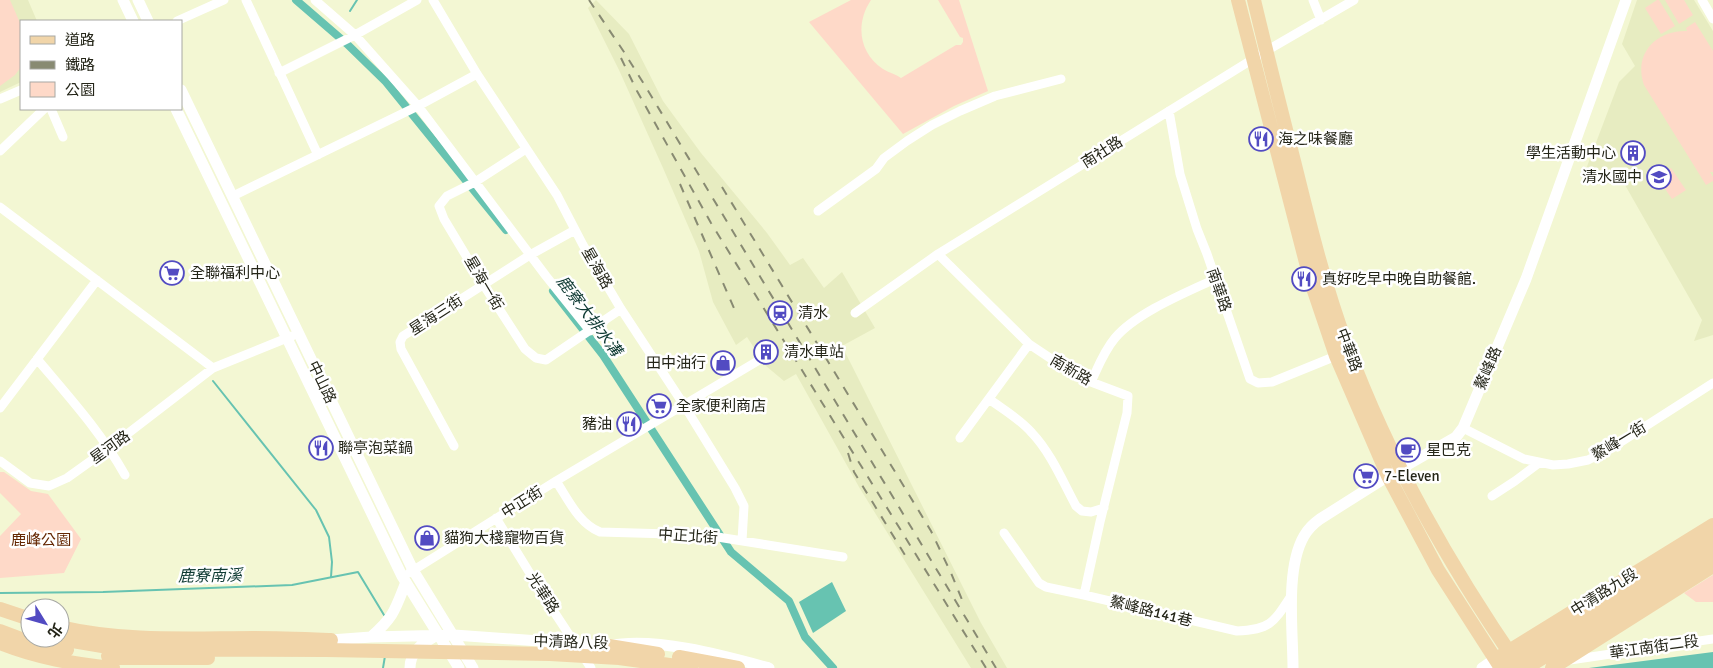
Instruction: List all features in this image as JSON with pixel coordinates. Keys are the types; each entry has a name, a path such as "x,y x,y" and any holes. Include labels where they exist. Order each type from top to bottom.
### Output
{"main road":[{"name":"中華路","path":"1238,0 1311,282 1336,356 1388,476 1438,570 1498,664"},
{"name":"中華路","path":"1254,0 1320,265 1347,347 1401,469 1463,580 1520,668"},
{"name":"中清路九段","path":"1498,664 1509,652 1713,525"},
{"path":"1507,668 1713,539"},
{"path":"1526,668 1713,553"},
{"path":"1552,668 1713,566"},
{"path":"0,609 20,616"},
{"path":"0,622 20,629"},
{"path":"70,629 108,636 141,639 265,638 331,640"},
{"path":"0,632 32,643 119,658 469,661 550,663 620,668"},
{"path":"70,640 120,648 550,654 619,658 692,668"},
{"path":"0,643 44,657 80,665 113,668"},
{"path":"609,646 738,668"}],"street":[{"path":"123,0 133,20"},
{"path":"138,0 148,20"},
{"path":"178,20 224,0"},
{"path":"246,0 318,155"},
{"path":"315,0 355,35 418,106 530,255 590,331"},
{"path":"279,73 355,35 417,0"},
{"name":"星海路","path":"433,0 477,74 557,195 621,309 684,404 744,506 742,540"},
{"path":"1313,0 1321,20"},
{"name":"南社路","path":"855,313 938,254 1169,111 1354,0"},
{"name":"鰲峰路","path":"1293,668 1291,596 1295,564 1303,537 1310,527 1388,476 1456,437 1463,428 1526,279 1626,0"},
{"path":"1702,0 1713,18"},
{"path":"233,196 418,106 477,74"},
{"path":"818,211 876,169 884,158 932,126 994,96 1061,80"},
{"path":"0,100 20,90"},
{"name":"中山路","path":"182,92 413,570 473,668"},
{"path":"0,151 43,110"},
{"path":"51,110 63,137"},
{"name":"中山路","path":"176,110 404,579 460,668"},
{"name":"南華路","path":"1169,111 1180,174 1197,229 1250,378 1258,384 1264,384 1336,356"},
{"name":"星海一街","path":"526,149 475,182 447,196 438,206 444,219 525,350 536,358 546,360 621,309"},
{"path":"0,207 213,368"},
{"name":"星海三街","path":"454,446 401,349 400,342 403,336 530,255 575,230"},
{"name":"南新路","path":"938,254 1029,344 1065,368 1091,382 1128,396 1127,413 1104,508"},
{"path":"1091,382 1108,348 1124,328 1172,299 1215,279"},
{"path":"0,408 97,280"},
{"name":"星河路","path":"0,461 30,483 49,486 67,478 110,448 213,368 287,339 298,332"},
{"path":"960,438 1029,344"},
{"path":"37,359 110,448 125,475"},
{"name":"中正街","path":"404,579 413,570 556,481 761,359"},
{"name":"鰲峰一街","path":"1463,428 1524,460 1539,463 1568,464 1588,460 1610,449 1713,382"},
{"path":"989,399 1012,415 1033,434 1058,472 1076,506 1082,511 1091,512 1104,508"},
{"path":"1492,496 1539,463"},
{"name":"中正北街","path":"556,481 583,522 591,529 600,532 705,536 742,540 843,557"},
{"path":"1084,594 1104,508"},
{"name":"光華路","path":"496,518 591,668"},
{"name":"鰲峰路141巷","path":"1004,532 1039,583 1046,587 1084,594 1237,632 1263,627 1275,620 1291,596"},
{"path":"371,637 386,623 395,611 404,579"},
{"path":"410,668 418,646 439,635"},
{"name":"中清路八段","path":"331,640 454,635 609,646 619,644 653,644 731,658 769,668"},
{"name":"華江南街二段","path":"1564,660 1713,639"},
{"path":"1482,668 1498,664"}],"shaded area":[{"path":"0,0 28,0 37,20 20,20 20,82 0,92"},
{"path":"596,0 629,34 663,101 701,153 767,233 790,265 803,258 824,288 842,272 875,328 842,346 981,623 1007,668 971,668 859,487 796,374 784,381 766,366 747,337 736,345 713,302 699,251 663,168 619,70 588,8"},
{"name":"清水國中","path":"1637,0 1694,0 1713,31 1713,335 1694,341 1702,320 1625,185 1586,169 1619,82 1635,66 1622,44"}],"green space":[{"path":"0,0 10,0 20,23 20,68 15,75 0,86"},
{"path":"851,0 871,0 866,9 861,28 864,46 875,62 885,70 901,78 956,45 961,45 963,38 960,37 938,0 959,0 988,91 954,106 903,134 809,22"},
{"path":"1659,0 1675,26 1661,34 1645,8"},
{"path":"1665,0 1684,0 1693,15 1679,24"},
{"path":"1695,22 1713,51 1713,172 1710,172 1713,181 1706,185 1644,85 1641,74 1645,54 1657,39 1676,32 1687,31 1686,28"},
{"path":"1671,168 1686,190 1672,199 1657,177"},
{"name":"鹿峰公園","path":"0,472 4,472 31,491 48,494 81,539 64,573 0,578 0,536 21,514 0,493"},
{"path":"1713,575 1713,602 1696,602 1684,593"}],"water":[{"path":"832,582 846,611 813,633 799,602"},
{"path":"1713,652 1713,668 1589,668"}],"waterway":[{"name":"鹿寮大排水溝","path":"296,0 347,44 386,82 506,230"},
{"path":"350,11 357,0"},
{"name":"鹿寮大排水溝","path":"553,291 603,355 731,552 789,601 805,637 833,668"},
{"path":"213,381 316,510 329,537 332,562 331,577"},
{"name":"鹿寮南溪","path":"0,593 103,592 292,585 358,572 384,615"},
{"path":"383,668 385,656"}],"railway":[{"path":"589,0 647,89 996,668"},
{"path":"621,58 637,91 711,223 986,668"},
{"path":"680,184 737,315"},
{"path":"722,187 931,531 963,602"},
{"path":"848,453 854,472 908,560"}],"place":[{"name":"海之味餐廳","path":"1261,139"},
{"name":"學生活動中心","path":"1633,153"},
{"name":"清水國中","path":"1659,177"},
{"name":"全聯福利中心","path":"172,273"},
{"name":"真好吃早中晚自助餐館.","path":"1304,279"},
{"name":"清水","path":"780,313"},
{"name":"清水車站","path":"766,352"},
{"name":"田中油行","path":"723,363"},
{"name":"全家便利商店","path":"659,406"},
{"name":"豬油","path":"629,424"},
{"name":"聯亭泡菜鍋","path":"321,448"},
{"name":"星巴克","path":"1408,450"},
{"name":"7-Eleven","path":"1366,476"},
{"name":"貓狗大棧寵物百貨","path":"427,538"}]}
